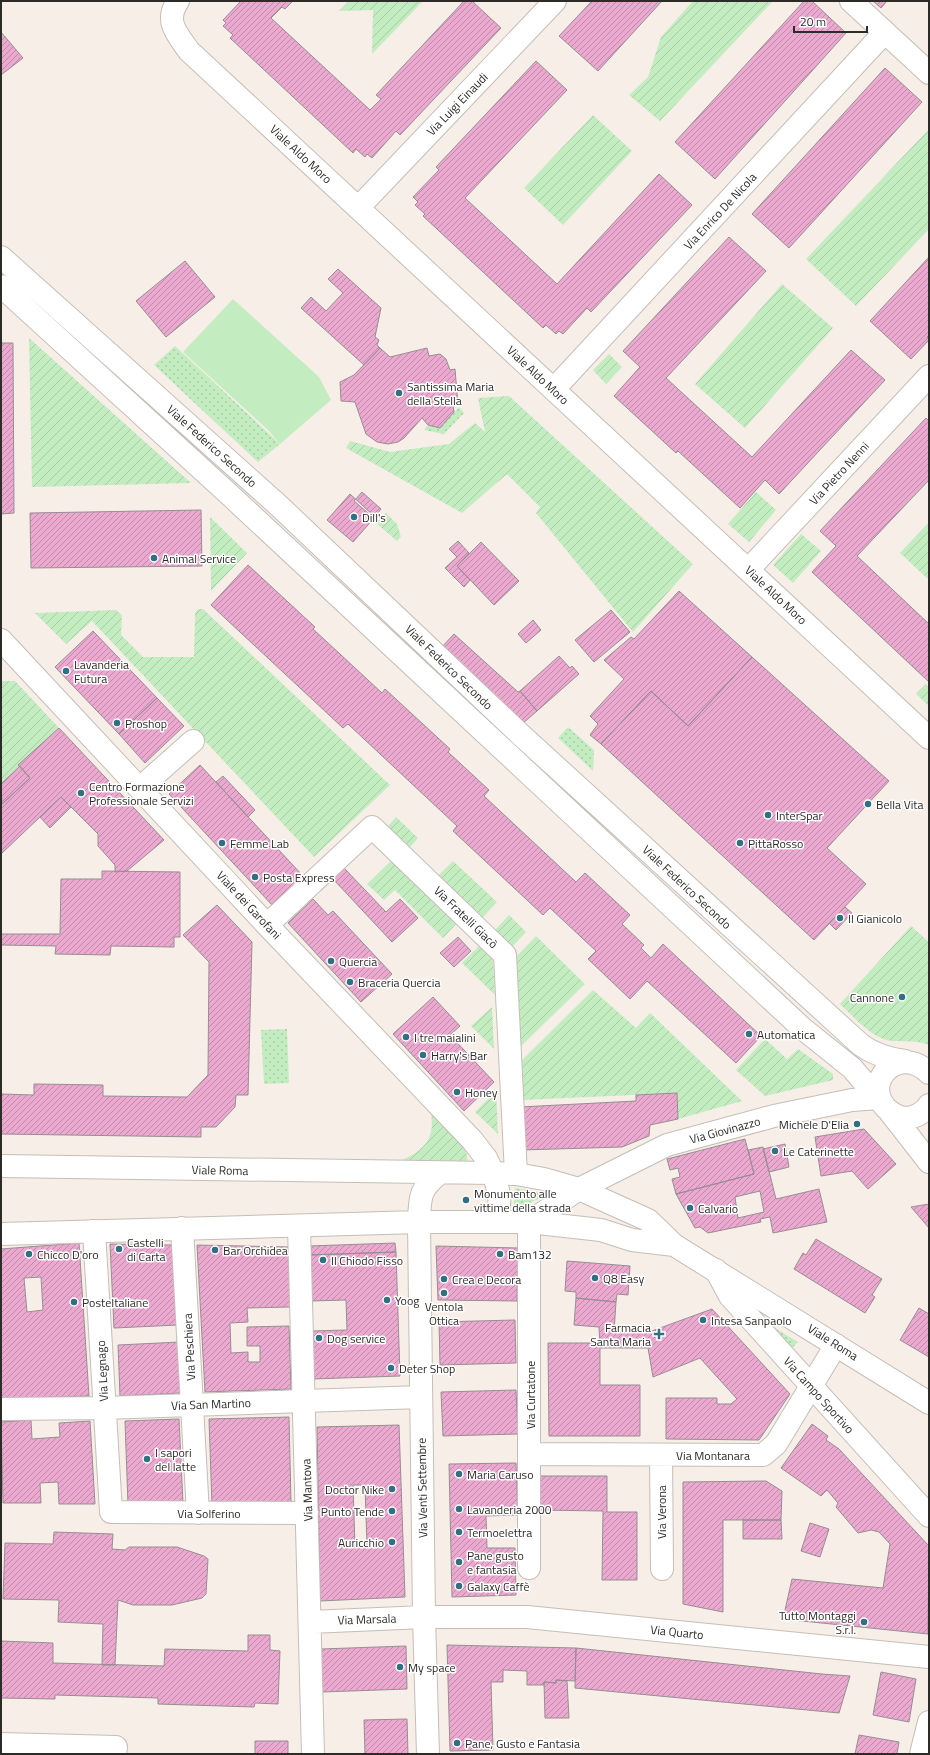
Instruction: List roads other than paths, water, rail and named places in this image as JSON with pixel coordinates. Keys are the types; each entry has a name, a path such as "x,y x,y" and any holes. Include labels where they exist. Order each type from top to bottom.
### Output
{"street":[{"name":"Viale Aldo Moro","path":"178,1 171,10 172,24 176,34 189,51 929,738"},
{"name":"Via Luigi Einaudi","path":"358,208 555,1"},
{"path":"852,1 929,73"},
{"name":"Via Enrico De Nicola","path":"554,389 885,32"},
{"name":"Viale Federico Secondo","path":"1,257 278,505 521,735 849,1035 874,1053 887,1058 914,1063 929,1073"},
{"name":"Viale Federico Secondo","path":"1,286 232,497 802,1028 852,1068 882,1100 929,1162"},
{"name":"Via Pietro Nenni","path":"748,570 929,376"},
{"name":"Viale dei Garofani","path":"1,640 267,925 472,1140 486,1158 493,1173"},
{"path":"140,788 193,741"},
{"name":"Via Fratelli Giacò","path":"267,925 372,827 505,954 516,1174"},
{"path":"905,1062 897,1063 883,1074 879,1082 882,1100 897,1116 913,1117 920,1114 929,1106"},
{"name":"Via Giovinazzo","path":"579,1189 667,1145 782,1115 852,1100 882,1100"},
{"name":"Viale Roma","path":"1,1166 493,1173 516,1174 544,1179 579,1189 648,1220 674,1246 716,1270 929,1403"},
{"path":"419,1222 420,1200 423,1189 440,1173"},
{"path":"492,1222 498,1212 500,1202 493,1173"},
{"path":"530,1222 579,1189"},
{"name":"Viale Roma","path":"1,1234 419,1222 530,1222 601,1230 632,1240 674,1246"},
{"name":"Via Venti Settembre","path":"419,1222 424,1617 428,1754"},
{"name":"Via Curtatone","path":"529,1568 530,1222"},
{"name":"Via Mantova","path":"298,1226 313,1754"},
{"name":"Via Peschiera","path":"182,1228 198,1513"},
{"name":"Via Legnago","path":"94,1231 111,1512"},
{"name":"Via Campo Sportivo","path":"716,1270 730,1296 929,1516"},
{"name":"Via Montanara","path":"530,1454 763,1455 776,1444 836,1345"},
{"name":"Via San Martino","path":"1,1409 104,1408 421,1397"},
{"name":"Via Verona","path":"661,1454 662,1569"},
{"name":"Via Solferino","path":"111,1512 307,1513"},
{"name":"Via Marsala","path":"310,1622 424,1617"},
{"name":"Via Quarto","path":"424,1617 527,1617 929,1657"},
{"path":"921,1754 929,1722"},
{"path":"1,1744 116,1751"}],"place":[{"name":"Santissima Maria della Stella","path":"399,393"},
{"name":"Dill's","path":"354,517"},
{"name":"Animal Service","path":"154,558"},
{"name":"Lavanderia Futura","path":"66,671"},
{"name":"Proshop","path":"117,723"},
{"name":"Centro Formazione Professionale Servizi","path":"81,793"},
{"name":"Bella Vita","path":"868,804"},
{"name":"InterSpar","path":"768,815"},
{"name":"Femme Lab","path":"222,843"},
{"name":"PittaRosso","path":"740,843"},
{"name":"Posta Express","path":"255,877"},
{"name":"Il Gianicolo","path":"840,918"},
{"name":"Quercia","path":"331,961"},
{"name":"Braceria Quercia","path":"350,982"},
{"name":"Cannone","path":"902,997"},
{"name":"Automatica","path":"749,1034"},
{"name":"I tre maialini","path":"406,1037"},
{"name":"Harry's Bar","path":"423,1055"},
{"name":"Honey","path":"457,1092"},
{"name":"Michele D'Elia","path":"857,1124"},
{"name":"Le Caterinette","path":"775,1151"},
{"name":"Monumento alle vittime della strada","path":"466,1200"},
{"name":"Calvario","path":"690,1208"},
{"name":"Castelli di Carta","path":"119,1249"},
{"name":"Bar Orchidea","path":"215,1250"},
{"name":"Chicco D'oro","path":"29,1254"},
{"name":"Bam132","path":"500,1254"},
{"name":"Il Chiodo Fisso","path":"323,1260"},
{"name":"Q8 Easy","path":"595,1278"},
{"name":"Crea e Decora","path":"444,1279"},
{"name":"Ventola Ottica","path":"444,1293"},
{"name":"Yoog","path":"387,1300"},
{"name":"PosteItaliane","path":"74,1302"},
{"name":"Intesa Sanpaolo","path":"703,1320"},
{"name":"Farmacia Santa Maria","path":"659,1334"},
{"name":"Dog service","path":"319,1338"},
{"name":"Deter Shop","path":"391,1368"},
{"name":"I sapori del latte","path":"147,1459"},
{"name":"Maria Caruso","path":"459,1474"},
{"name":"Doctor Nike","path":"392,1489"},
{"name":"Lavanderia 2000","path":"459,1509"},
{"name":"Punto Tende","path":"392,1511"},
{"name":"Termoelettra","path":"459,1532"},
{"name":"Auricchio","path":"392,1542"},
{"name":"Pane gusto e fantasia","path":"459,1562"},
{"name":"Galaxy Caffè","path":"459,1586"},
{"name":"Tutto Montaggi S.r.l.","path":"864,1622"},
{"name":"My space","path":"400,1667"},
{"name":"Pane, Gusto e Fantasia","path":"457,1743"}]}
